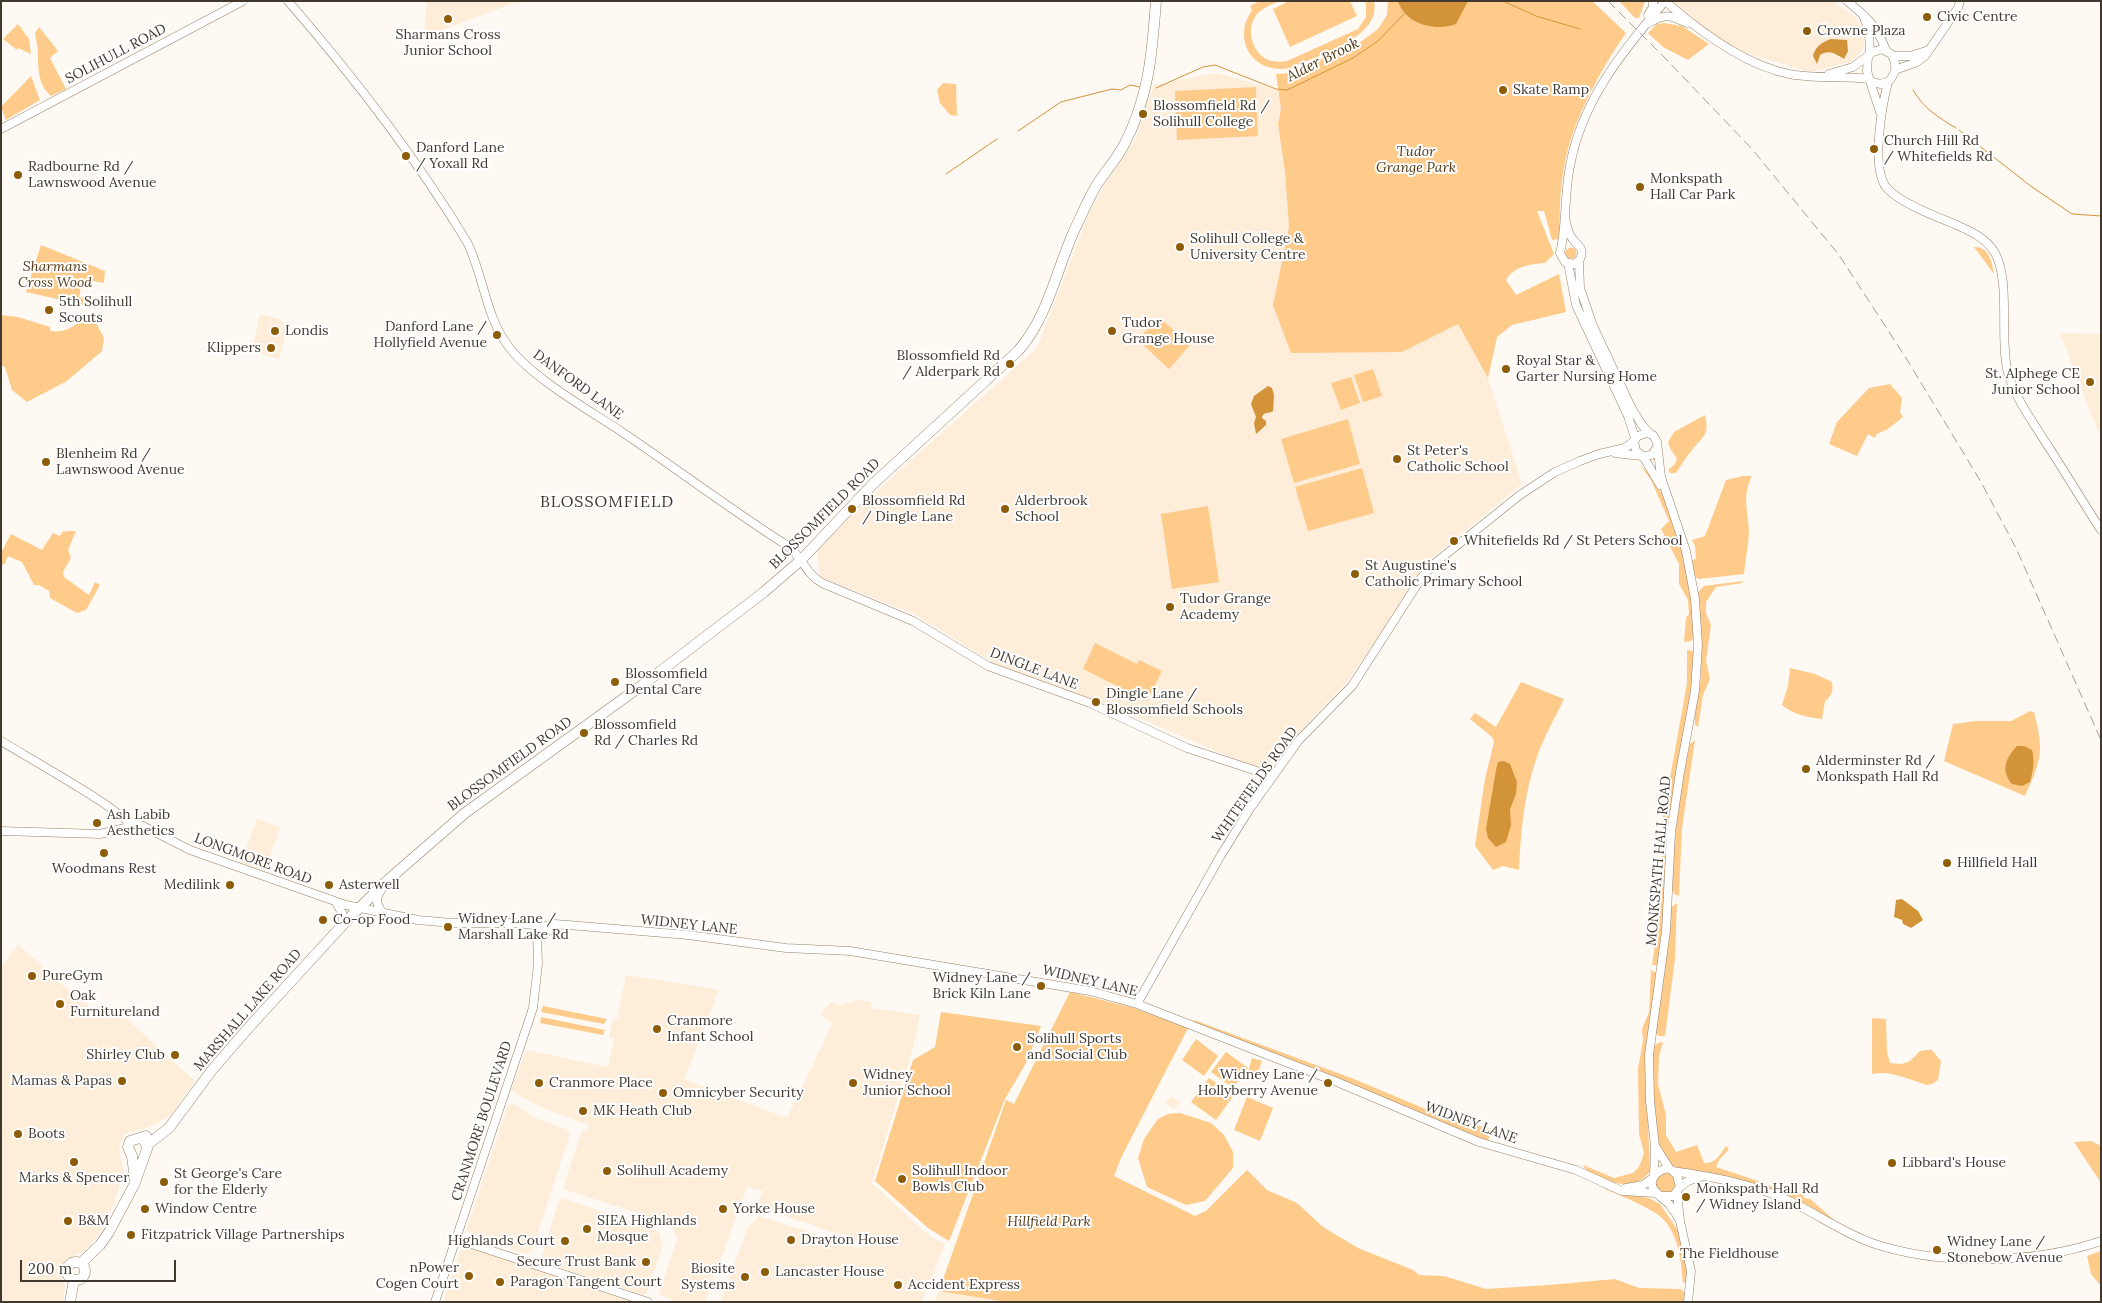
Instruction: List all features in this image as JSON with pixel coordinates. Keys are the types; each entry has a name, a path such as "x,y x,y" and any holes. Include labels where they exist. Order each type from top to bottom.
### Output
{"main road":[{"name":"BLOSSOMFIELD ROAD","path":"344,924 388,880 465,813 640,686 764,592 801,560 838,518 873,484 1018,351 1030,337 1048,300 1074,231 1096,186 1124,145 1138,112 1149,79 1156,1"},
{"name":"MARSHALL LAKE ROAD","path":"144,1142 177,1117 212,1070 344,924"},
{"name":"MARSHALL LAKE ROAD","path":"70,1302 74,1280 68,1274 67,1268 74,1262 80,1263 100,1245 109,1232 135,1180 138,1156 147,1149 144,1142 136,1138 128,1144 128,1150 138,1156"}],"street":[{"name":"SOLIHULL ROAD","path":"1,129 243,1"},
{"name":"DANFORD LANE","path":"288,1 331,51 385,120 462,234 475,261 492,318 510,348 548,382 788,546 801,560"},
{"path":"1640,30 1652,7 1653,1"},
{"path":"1579,261 1574,264 1568,263 1561,257 1561,251 1570,164 1580,128 1604,80 1640,30 1665,1 1702,30 1766,68 1789,74 1870,80 1880,84 1888,82"},
{"path":"1847,1 1875,27 1886,50 1894,56 1910,56 1929,50"},
{"path":"1960,1 1958,8 1929,50 1917,62 1896,70 1888,82 1880,115 1880,170 1882,180 1886,187 1900,198 1970,230 1994,251 2001,268 2006,364 2013,387 2023,408 2101,530"},
{"path":"1862,14 1869,30 1867,71 1880,115"},
{"path":"1640,30 1660,16 1668,15 1702,30"},
{"path":"1820,76 1853,67 1876,50 1886,50"},
{"path":"1894,56 1896,70"},
{"path":"1565,216 1570,236 1582,251 1579,261 1580,288 1593,326 1631,406 1642,425 1656,439 1657,447 1652,455 1642,456 1634,448 1635,440 1628,416 1576,305 1568,263"},
{"path":"1563,246 1568,242 1577,244"},
{"path":"1635,440 1642,433 1649,434"},
{"name":"WHITEFIELDS ROAD","path":"1137,1004 1221,855 1272,776 1299,740 1352,686 1399,610 1422,577 1435,563 1520,495 1555,472 1602,453 1625,448 1635,440"},
{"name":"MONKSPATH HALL ROAD","path":"1653,1177 1655,1146 1650,1102 1649,1055 1667,924 1671,832 1695,691 1698,645 1695,598 1686,551 1666,494 1659,466 1657,447"},
{"name":"WHITEFIELDS ROAD","path":"1602,453 1642,456"},
{"name":"MONKSPATH HALL ROAD","path":"1642,456 1666,494"},
{"name":"DINGLE LANE","path":"801,560 812,578 913,621 988,666 1090,703 1187,748 1272,776"},
{"name":"LONGMORE ROAD","path":"1,741 115,811 122,823 143,826 190,850 336,902 358,908"},
{"path":"1,831 108,833 122,823"},
{"path":"382,912 376,903 376,898 388,880"},
{"path":"336,902 342,913 344,924"},
{"name":"WIDNEY LANE","path":"358,908 418,920 452,923 524,924 540,932 560,925 688,935 786,948 850,951 1090,991 1137,1004 1337,1082 1463,1136 1496,1148 1576,1170 1622,1191 1658,1195"},
{"name":"CRANMORE BOULEVARD","path":"435,1302 533,1008 540,932"},
{"name":"MONKSPATH HALL ROAD","path":"1655,1146 1671,1169"},
{"path":"1671,1169 1679,1178 1680,1221 1691,1271 1688,1302"},
{"path":"1680,1221 1671,1206 1658,1195 1653,1186 1653,1177 1660,1170 1671,1169 1726,1179 1760,1189 1788,1200 1856,1237 1907,1252 1935,1257 1999,1258 2054,1252 2101,1241"},
{"path":"1658,1195 1670,1197 1688,1181 1705,1176"},
{"name":"WIDNEY LANE","path":"1614,1187 1633,1188 1643,1185 1653,1177"},
{"path":"456,1238 648,1302"}],"shaded area":[{"name":"Sharmans Cross Junior School","path":"427,1 519,1 424,37"},
{"path":"1398,1 1468,1 1456,24 1439,27 1422,24 1414,20 1407,15"},
{"path":"1673,1 1833,1 1856,18 1861,27 1864,44 1863,50 1850,62 1810,72 1746,53 1714,36"},
{"path":"1831,39 1847,40 1848,51 1844,59 1826,52 1820,55 1817,64 1813,56 1815,50 1822,43"},
{"path":"1216,73 1278,90 1281,109 1278,124 1285,172 1289,227 1273,305 1276,311 1402,352 1458,324 1488,378 1522,484 1434,556 1348,681 1310,720 1267,773 1132,715 999,666 914,614 820,577 817,550 878,490 1037,348 1088,216 1104,186 1135,140 1154,85"},
{"path":"260,314 281,320 287,327 279,359 252,351"},
{"name":"St. Alphege CE Junior School","path":"2060,333 2101,334 2101,429 2098,432"},
{"path":"1268,386 1272,388 1274,395 1273,411 1264,414 1262,418 1266,421 1266,425 1256,434 1254,423 1256,417 1251,404 1254,396"},
{"path":"2017,746 2024,746 2032,750 2033,754 2030,782 2022,786 2012,784 2008,779 2005,769 2007,760"},
{"path":"1504,761 1510,764 1517,782 1516,794 1510,809 1511,825 1506,842 1496,847 1488,838 1486,829 1498,762"},
{"path":"257,819 280,827 265,871 241,863"},
{"path":"1902,899 1918,911 1923,920 1911,928 1903,924 1902,920 1894,917 1896,900"},
{"path":"18,944 60,983 103,1017 127,1019 195,1081 170,1116 147,1128 124,1134 119,1149 124,1172 114,1203 102,1230 89,1247 64,1263 60,1271 65,1286 63,1302 1,1302 1,967"},
{"path":"626,975 719,990 684,1079 787,1118 833,1023 820,1015 831,1002 839,1006 859,1000 872,1002 871,1008 920,1015 913,1048 872,1183 929,1236 945,1244 922,1302 720,1302 748,1228 759,1216 861,1249 862,1242 756,1206 763,1191 747,1187 705,1302 677,1302 659,1294 677,1239 673,1229 659,1220 563,1189 582,1130 587,1132 589,1125 538,1106 511,1090 526,1050 608,1067 614,1039 609,1038 613,1019 617,1020"},
{"path":"1171,1096 1180,1102 1174,1109 1165,1103"},
{"path":"514,1104 535,1118 568,1130 570,1134 532,1250 526,1254 469,1234 467,1228 508,1105"},
{"path":"562,1198 656,1230 660,1234 662,1248 646,1294 643,1295 544,1262 542,1256 558,1204"},
{"path":"470,1247 635,1302 443,1302 460,1251"},
{"path":"939,1291 1007,1302 934,1302"}],"green space":[{"path":"1260,1 1279,1 1258,13 1254,19 1251,32 1257,51 1268,60 1275,61 1287,61 1358,29 1366,17 1366,1 1374,1 1374,14 1368,25 1345,44 1290,68 1277,69 1257,61 1245,44 1246,22 1252,10 1250,6"},
{"path":"1289,1 1350,1 1357,16 1290,47 1273,9"},
{"name":"Tudor Grange Park","path":"1388,1 1592,1 1626,33 1590,93 1570,142 1561,188 1560,239 1552,240 1544,211 1537,211 1554,254 1545,263 1529,265 1518,269 1509,275 1506,280 1516,295 1559,274 1566,312 1512,325 1497,337 1488,378 1458,324 1402,352 1291,353 1273,305 1289,227 1285,172 1278,124 1281,109 1276,74 1289,73 1362,41 1378,29 1387,15"},
{"path":"1619,1 1645,1 1639,18 1635,18"},
{"path":"1664,23 1682,26 1709,44 1688,60 1663,47 1648,33 1657,24"},
{"path":"18,24 29,39 31,54 18,48 17,50 3,39"},
{"path":"39,27 58,51 50,58 66,89 51,96 43,87 38,65 35,33"},
{"path":"31,76 40,100 6,120 1,107"},
{"path":"943,83 956,84 957,116 950,115 940,103 937,90"},
{"path":"1256,87 1258,136 1177,140 1175,91"},
{"name":"Sharmans Cross Wood","path":"41,245 105,271 104,283 83,279 79,297 94,300 92,307 26,292"},
{"path":"1571,247 1577,253 1571,259 1565,253"},
{"path":"1974,247 1983,249 1989,256 1994,274"},
{"path":"1,315 18,317 50,327 50,331 69,329 81,321 93,317 104,338 102,351 67,381 27,402 12,390 5,367 1,365"},
{"path":"1160,318 1190,345 1169,369 1137,339"},
{"path":"1373,369 1382,396 1363,402 1354,375"},
{"path":"1351,377 1360,403 1341,410 1331,383"},
{"path":"1890,384 1902,398 1900,412 1903,417 1888,429 1877,434 1875,438 1868,434 1857,456 1829,444 1837,422 1869,388"},
{"path":"1705,415 1707,427 1705,435 1676,473 1670,473 1668,470 1675,464 1677,459 1668,442 1674,432"},
{"path":"1348,419 1360,464 1294,483 1281,439"},
{"path":"1640,465 1661,492 1682,547 1695,616 1695,633 1691,641 1684,642 1686,618 1689,614 1688,600 1679,584 1679,564 1661,529 1669,521 1651,480"},
{"path":"1362,468 1374,513 1308,531 1295,487"},
{"path":"1752,476 1746,498 1749,534 1744,574 1699,579 1694,576 1692,560 1696,559 1695,546 1692,540 1705,536 1726,480"},
{"path":"1208,506 1219,582 1172,589 1161,514"},
{"path":"76,531 68,550 71,558 63,572 64,577 89,595 95,582 100,585 86,610 77,613 50,598 49,591 39,585 34,585 22,562 8,556 4,565 1,563 1,553 11,534 42,550 53,533 60,536 62,532"},
{"path":"1743,581 1742,583 1716,587 1706,602 1706,613 1711,625 1706,661 1710,679 1703,695 1698,727 1695,725 1695,720 1701,675 1701,644 1698,592 1704,586"},
{"path":"1095,643 1137,664 1139,660 1162,671 1147,701 1083,669"},
{"path":"1687,650 1693,651 1695,673 1678,777 1659,964 1652,965 1662,895 1662,823 1687,683"},
{"path":"1790,668 1815,674 1832,682 1832,693 1825,701 1822,719 1801,715 1782,705 1788,686"},
{"path":"1521,682 1564,699 1544,738 1536,759 1528,790 1523,822 1519,870 1503,866 1493,870 1475,846 1485,779 1494,742 1492,737 1470,719 1475,713 1496,727"},
{"path":"2030,711 2034,712 2040,755 2025,796 1944,761 1953,724 1977,721 2011,721"},
{"path":"1695,740 1682,828 1679,896 1674,894 1672,889 1676,834 1686,762 1690,744"},
{"path":"1677,903 1675,959 1665,1036 1659,1036 1656,1033 1671,907"},
{"path":"1651,970 1659,974 1647,1098 1650,1171 1639,1181 1620,1184 1592,1174 1583,1165 1614,1178 1633,1173 1639,1167 1644,1153 1639,1134 1638,1069 1643,1040 1642,1029 1649,1012"},
{"name":"Hillfield Park","path":"1070,992 1134,1008 1188,1028 1121,1158 1114,1176 1195,1216 1206,1211 1247,1170 1267,1190 1297,1203 1323,1227 1358,1248 1413,1270 1419,1275 1444,1276 1486,1289 1615,1279 1639,1288 1681,1289 1687,1296 1686,1302 1007,1302 939,1291 1006,1100 1014,1104"},
{"path":"543,1006 607,1019 604,1024 541,1012"},
{"path":"941,1012 1041,1026 1026,1063 1005,1099 949,1241 928,1228 875,1181 913,1060 935,1047"},
{"path":"541,1017 605,1030 603,1035 540,1023"},
{"path":"1872,1018 1886,1019 1887,1052 1890,1063 1906,1063 1923,1050 1932,1050 1941,1061 1938,1080 1927,1085 1893,1074 1872,1074"},
{"path":"1194,1020 1354,1079 1442,1116 1491,1129 1488,1141 1194,1022"},
{"path":"1196,1039 1218,1056 1204,1076 1182,1060"},
{"path":"1663,1042 1659,1056 1658,1084 1666,1115 1666,1135 1676,1152 1697,1145 1704,1163 1708,1163 1717,1158 1726,1146 1729,1149 1719,1160 1716,1167 1784,1192 1803,1194 1804,1198 1810,1199 1841,1226 1788,1198 1678,1168 1666,1160 1658,1143 1652,1084 1654,1046"},
{"path":"1226,1052 1248,1068 1233,1088 1211,1072"},
{"path":"1252,1058 1262,1061 1257,1075 1248,1072"},
{"path":"1209,1078 1234,1095 1216,1120 1191,1102"},
{"path":"1247,1097 1273,1108 1260,1141 1234,1130"},
{"path":"1180,1113 1211,1123 1224,1135 1233,1152 1233,1168 1205,1201 1186,1205 1147,1187 1138,1158 1144,1139 1158,1119 1168,1114"},
{"path":"2091,1141 2101,1146 2101,1183 2074,1142"},
{"path":"1666,1173 1673,1176 1676,1183 1673,1190 1666,1193 1659,1190 1656,1183 1659,1176"},
{"path":"1601,1187 1624,1194 1649,1198 1660,1204 1679,1232 1688,1262 1687,1281 1683,1283 1676,1242 1664,1220 1644,1206"},
{"path":"2101,1251 2101,1286 2091,1274 2087,1256"}],"waterway":[{"name":"Alder Brook","path":"1503,1 1536,16 1580,29"},
{"name":"Alder Brook","path":"1156,88 1203,67 1215,65 1276,89 1287,90 1353,58 1378,41 1404,14"},
{"name":"Alder Brook","path":"1018,131 1061,102 1112,89 1121,90 1130,85 1140,87"},
{"path":"1913,90 1927,107 1956,128"},
{"path":"1959,130 2032,187 2072,214 2101,216"},
{"name":"Alder Brook","path":"946,174 997,139"}],"railway":[{"path":"1608,1 1752,149 1839,255 1906,358 1981,482 2016,548 2101,740"}],"place":[{"name":"Civic Centre","path":"1927,17"},
{"name":"Sharmans Cross Junior School","path":"448,19"},
{"name":"Crowne Plaza","path":"1807,31"},
{"name":"Skate Ramp","path":"1503,90"},
{"name":"Blossomfield Rd / Solihull College","path":"1143,114"},
{"name":"Church Hill Rd / Whitefields Rd","path":"1874,149"},
{"name":"Danford Lane / Yoxall Rd","path":"406,156"},
{"name":"Radbourne Rd / Lawnswood Avenue","path":"18,175"},
{"name":"Monkspath Hall Car Park","path":"1640,187"},
{"name":"Solihull College & University Centre","path":"1180,247"},
{"name":"5th Solihull Scouts","path":"49,310"},
{"name":"Londis","path":"275,331"},
{"name":"Tudor Grange House","path":"1112,331"},
{"name":"Danford Lane / Hollyfield Avenue","path":"497,335"},
{"name":"Klippers","path":"271,348"},
{"name":"Blossomfield Rd / Alderpark Rd","path":"1010,364"},
{"name":"Royal Star & Garter Nursing Home","path":"1506,369"},
{"name":"St. Alphege CE Junior School","path":"2090,382"},
{"name":"St Peter's Catholic School","path":"1397,459"},
{"name":"Blenheim Rd / Lawnswood Avenue","path":"46,462"},
{"name":"Blossomfield Rd / Dingle Lane","path":"852,509"},
{"name":"Alderbrook School","path":"1005,509"},
{"name":"Whitefields Rd / St Peters School","path":"1454,541"},
{"name":"St Augustine's Catholic Primary School","path":"1355,574"},
{"name":"Tudor Grange Academy","path":"1170,607"},
{"name":"Blossomfield Dental Care","path":"615,682"},
{"name":"Dingle Lane / Blossomfield Schools","path":"1096,702"},
{"name":"Blossomfield Rd / Charles Rd","path":"584,733"},
{"name":"Alderminster Rd / Monkspath Hall Rd","path":"1806,769"},
{"name":"Ash Labib Aesthetics","path":"97,823"},
{"name":"Woodmans Rest","path":"104,853"},
{"name":"Hillfield Hall","path":"1947,863"},
{"name":"Medilink","path":"230,885"},
{"name":"Asterwell","path":"329,885"},
{"name":"Co-op Food","path":"323,920"},
{"name":"Widney Lane / Marshall Lake Rd","path":"448,927"},
{"name":"PureGym","path":"32,976"},
{"name":"Widney Lane / Brick Kiln Lane","path":"1041,986"},
{"name":"Oak Furnitureland","path":"60,1004"},
{"name":"Cranmore Infant School","path":"657,1029"},
{"name":"Solihull Sports and Social Club","path":"1017,1047"},
{"name":"Shirley Club","path":"175,1055"},
{"name":"Mamas & Papas","path":"122,1081"},
{"name":"Cranmore Place","path":"539,1083"},
{"name":"Widney Junior School","path":"853,1083"},
{"name":"Widney Lane / Hollyberry Avenue","path":"1328,1083"},
{"name":"Omnicyber Security","path":"663,1093"},
{"name":"MK Heath Club","path":"583,1111"},
{"name":"Boots","path":"18,1134"},
{"name":"Marks & Spencer","path":"74,1162"},
{"name":"Libbard's House","path":"1892,1163"},
{"name":"Solihull Academy","path":"607,1171"},
{"name":"Solihull Indoor Bowls Club","path":"902,1179"},
{"name":"St George's Care for the Elderly","path":"164,1182"},
{"name":"Monkspath Hall Rd / Widney Island","path":"1686,1197"},
{"name":"Window Centre","path":"145,1209"},
{"name":"Yorke House","path":"723,1209"},
{"name":"B&M","path":"68,1221"},
{"name":"SIEA Highlands Mosque","path":"587,1229"},
{"name":"Fitzpatrick Village Partnerships","path":"131,1235"},
{"name":"Drayton House","path":"791,1240"},
{"name":"Highlands Court","path":"565,1241"},
{"name":"Widney Lane / Stonebow Avenue","path":"1937,1250"},
{"name":"The Fieldhouse","path":"1670,1254"},
{"name":"Secure Trust Bank","path":"646,1262"},
{"name":"Lancaster House","path":"765,1272"},
{"name":"nPower Cogen Court","path":"469,1276"},
{"name":"Biosite Systems","path":"745,1277"},
{"name":"Paragon Tangent Court","path":"500,1282"},
{"name":"Accident Express","path":"898,1285"}],"district":[{"name":"BLOSSOMFIELD","path":"607,502"}]}
